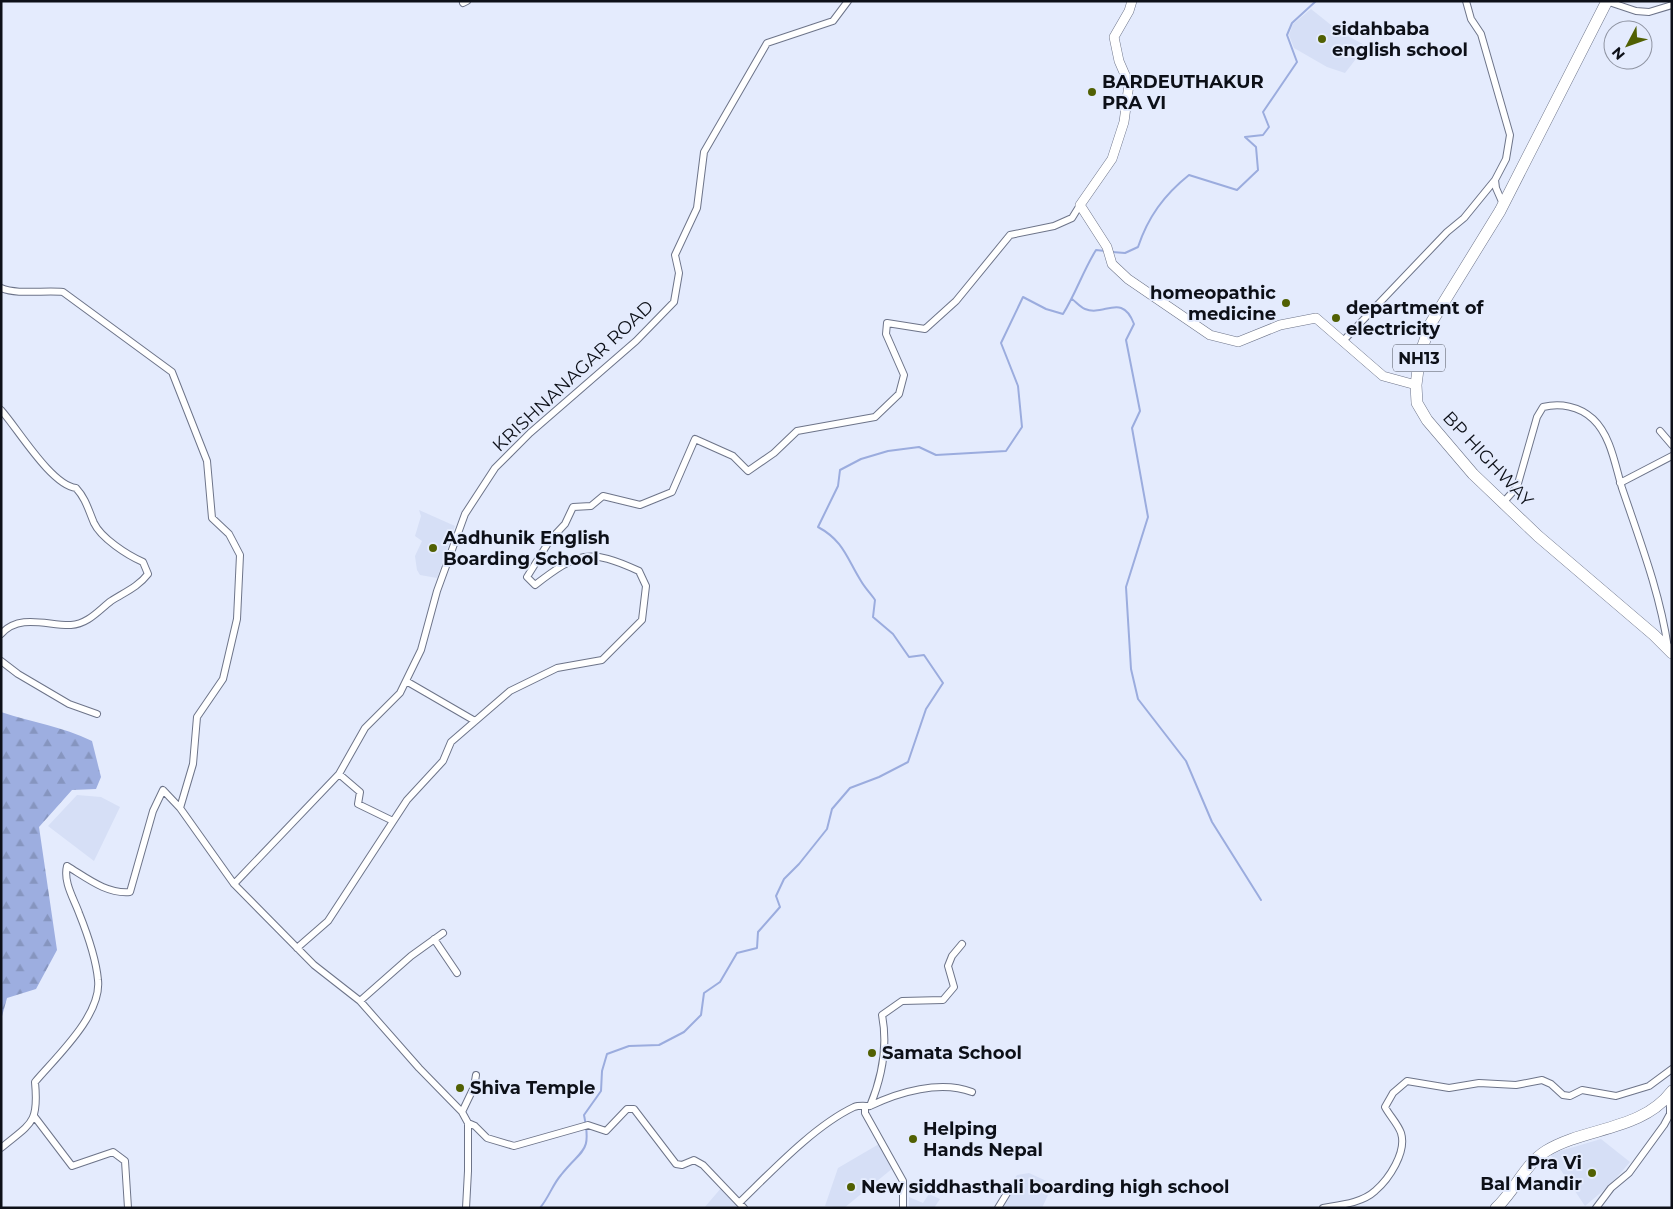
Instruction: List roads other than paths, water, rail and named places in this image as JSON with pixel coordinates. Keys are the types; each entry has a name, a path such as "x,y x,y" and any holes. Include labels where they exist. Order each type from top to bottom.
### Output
{"highway":[{"name":"BP HIGHWAY","path":"1607,1 1503,204 1431,323 1420,354 1416,386 1417,402 1427,420 1451,449 1502,504 1654,635 1670,651"},
{"path":"1496,1208 1545,1151 1642,1115 1669,1094"}],"street":[{"name":"KRISHNANAGAR ROAD","path":"234,884 339,774 365,728 400,693 421,650 437,591 465,514 495,468 530,433 636,341 674,302 679,273 675,255 697,208 704,152 767,44 833,21 848,1"},
{"path":"297,948 328,921 407,800 443,761 451,742 510,691 557,668 602,660 642,620 646,586 640,571 616,560 594,555 563,563 535,585 526,577 550,540 565,524 573,507 591,506 603,496 640,505 672,492 695,439 733,456 748,471 774,453 797,431 874,417 899,394 904,375 886,334 887,323 926,329 956,301 1010,235 1054,226 1072,218 1112,158 1124,122 1129,84 1119,61 1114,37 1130,11 1132,1"},
{"path":"1344,341 1447,232 1464,218 1496,180 1506,159 1510,135 1481,34 1471,19 1466,1"},
{"path":"1607,1 1636,11 1649,12 1672,5"},
{"path":"1496,180 1496,188 1503,204"},
{"path":"1080,204 1107,247 1112,264 1128,279 1210,335 1238,342 1280,326 1316,318 1383,376 1416,386"},
{"path":"1,288 8,291 46,290 63,292 172,372 207,462 212,518 229,534 240,555 237,619 224,679 197,717 193,764 180,808"},
{"path":"1502,504 1517,487 1537,417 1543,407 1557,404 1572,407 1593,419 1609,443 1620,483 1658,593 1670,651"},
{"path":"1,410 33,454 68,487 76,488 81,494 100,532 134,558 143,562 148,574 140,584 85,621 72,625 42,620 8,626 1,634"},
{"path":"1660,430 1672,445"},
{"path":"1620,483 1672,456"},
{"path":"1,661 18,674 69,704 97,714"},
{"path":"406,681 474,721"},
{"path":"339,774 360,792 358,804 393,821"},
{"path":"1,1148 32,1122 37,1104 35,1082 81,1028 94,1005 99,982 81,917 64,875 67,866 106,889 117,893 130,892 153,811 162,790 180,808 234,884 328,977 360,1000 419,1068 462,1112 468,1123 466,1208"},
{"path":"360,1000 434,938 443,933"},
{"path":"434,938 457,974"},
{"path":"903,1208 903,1181 865,1113 880,1082 885,1032 882,1015 902,1001 943,1000 954,987 950,979 948,966 962,944"},
{"path":"1323,1208 1348,1204 1375,1192 1399,1161 1403,1146 1401,1132 1385,1107 1393,1093 1407,1081 1449,1088 1479,1083 1516,1085 1542,1080 1551,1084 1564,1096 1570,1096 1582,1090 1616,1096 1649,1086 1672,1069"},
{"path":"462,1112 474,1087 476,1075"},
{"path":"740,1202 796,1149 856,1106 867,1106 930,1088 958,1087 972,1092"},
{"path":"1596,1208 1611,1188 1629,1173 1664,1126 1670,1114 1669,1094"},
{"path":"468,1123 475,1126 487,1138 514,1146 588,1125 606,1131 627,1110 634,1109 676,1164 682,1165 694,1160 703,1165 744,1208"},
{"path":"34,1116 72,1166 113,1152 125,1161 128,1208"},
{"path":"998,1208 1009,1190"}],"waterway":[{"path":"1112,252 1125,253 1138,247 1158,207 1172,190 1189,175 1237,190 1258,170 1256,147 1245,137 1263,135 1269,127 1263,112 1297,62 1287,35 1292,23 1316,1"},
{"path":"540,1208 558,1179 580,1154 586,1144 584,1115 601,1091 602,1071 607,1054 629,1046 659,1045 684,1032 701,1015 704,993 720,982 737,953 757,948 758,932 780,907 776,896 784,879 799,864 827,829 832,809 850,788 879,777 908,762 926,709 943,683 924,655 909,657 893,634 873,617 875,600 839,544 827,532 818,527 838,486 840,470 861,459 888,451 919,447 936,455 1006,451 1022,427 1018,386 1001,343 1023,297 1046,309 1063,314 1096,250 1105,251"},
{"path":"1072,299 1083,308 1092,311 1118,307 1124,309 1134,324 1126,340 1140,411 1132,428 1148,517 1126,587 1131,669 1138,699 1186,761 1212,822 1261,900"}],"place":[{"name":"sidahbaba english school","path":"1322,39"},
{"name":"BARDEUTHAKUR PRA VI","path":"1092,92"},
{"name":"homeopathic medicine","path":"1286,303"},
{"name":"department of electricity","path":"1336,318"},
{"name":"Aadhunik English Boarding School","path":"433,548"},
{"name":"Samata School","path":"872,1053"},
{"name":"Shiva Temple","path":"460,1088"},
{"name":"Helping Hands Nepal","path":"913,1139"},
{"name":"Pra Vi Bal Mandir","path":"1592,1173"},
{"name":"New siddhasthali boarding high school","path":"851,1187"}]}
